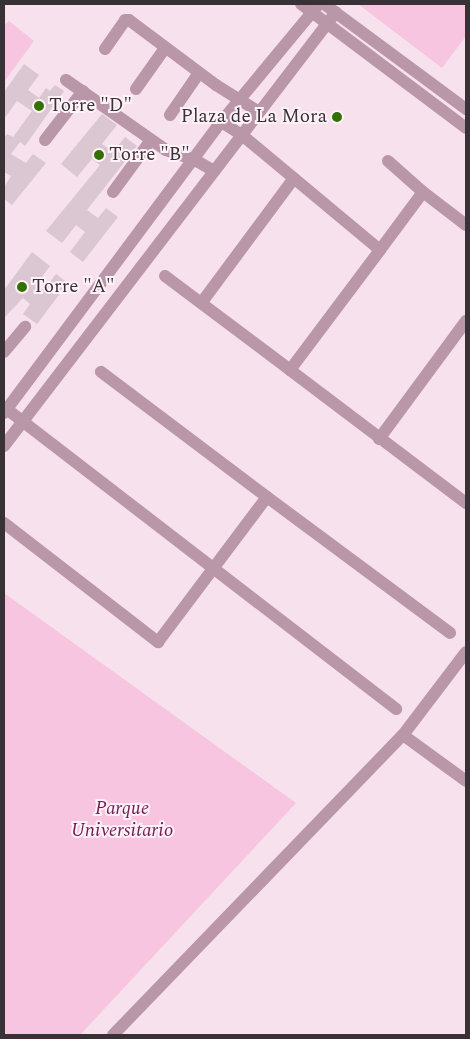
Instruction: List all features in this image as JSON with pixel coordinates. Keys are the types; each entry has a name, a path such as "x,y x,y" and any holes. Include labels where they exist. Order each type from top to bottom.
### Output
{"street":[{"path":"302,4 316,8 328,24 466,128"},
{"path":"324,4 466,109"},
{"path":"316,8 221,122 5,410 396,709"},
{"path":"4,446 336,12"},
{"path":"105,49 127,19 199,73 259,112"},
{"path":"136,89 166,48"},
{"path":"170,114 199,73"},
{"path":"66,80 166,150 194,160 214,171"},
{"path":"45,140 83,91"},
{"path":"221,122 242,135 380,250"},
{"path":"113,192 151,140"},
{"path":"388,161 423,192 466,225"},
{"path":"202,302 294,178"},
{"path":"290,370 423,192"},
{"path":"165,276 202,302 379,439 466,503"},
{"path":"379,439 466,321"},
{"path":"4,352 25,327"},
{"path":"101,372 450,633"},
{"path":"4,522 158,642 266,497"},
{"path":"113,1035 403,735 466,652"},
{"path":"403,735 466,781"}],"green space":[{"path":"358,4 466,4 466,36 442,68"},
{"path":"9,21 34,41 4,82 4,25"},
{"name":"Parque Universitario","path":"4,593 296,803 80,1035 4,1035"}],"building":[{"path":"24,64 39,75 28,90 39,98 46,88 50,91 55,85 64,91 25,146 20,142 11,154 26,163 33,154 46,163 12,205 4,199 4,187 11,176 4,172 4,138 7,134 13,137 32,111 17,101 4,119 4,92"},
{"path":"102,114 117,125 102,144 113,152 125,137 137,146 87,210 98,218 106,208 118,217 83,262 70,252 85,232 76,225 62,243 46,231 100,165 92,159 77,177 61,164"},
{"name":"Torre \"A\"","path":"32,252 50,266 36,285 44,290 56,274 68,283 37,324 23,314 30,304 23,298 4,318 4,290"}],"place":[{"name":"Torre \"D\"","path":"39,106"},
{"name":"Plaza de La Mora","path":"337,117"},
{"name":"Torre \"B\"","path":"99,155"},
{"name":"Torre \"A\"","path":"22,287"}]}
